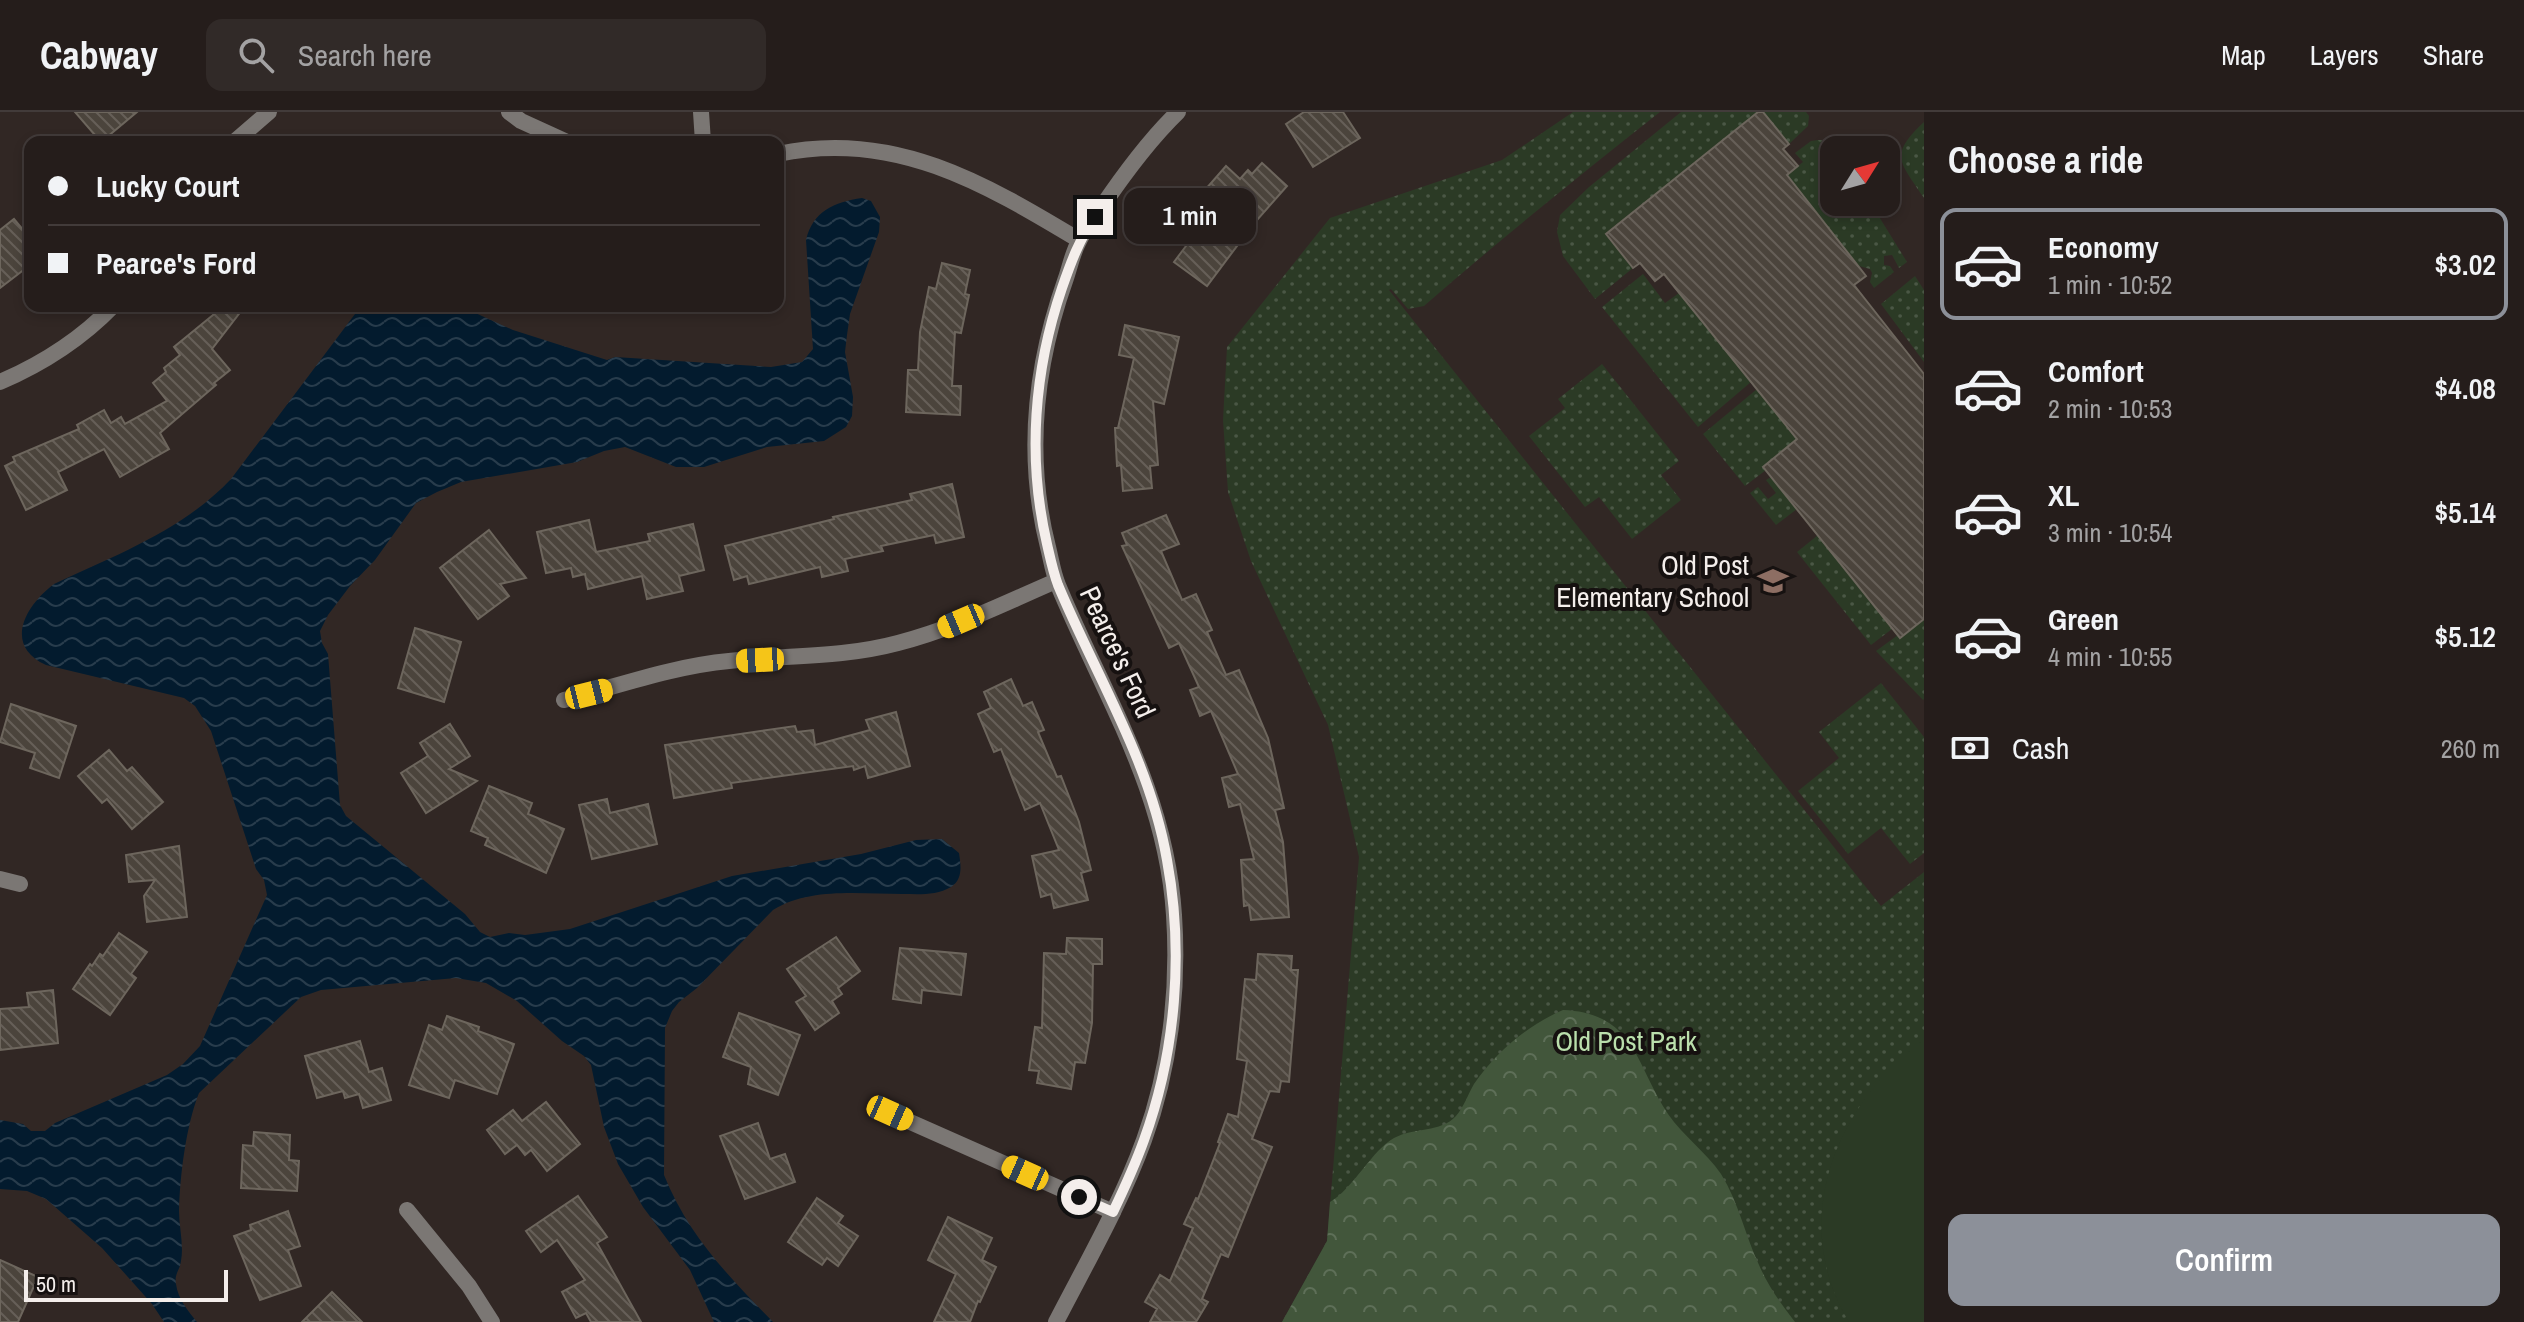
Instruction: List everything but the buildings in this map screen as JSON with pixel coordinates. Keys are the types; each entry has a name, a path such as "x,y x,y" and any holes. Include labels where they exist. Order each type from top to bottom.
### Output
{"street":[{"path":"241,136 269,112"},
{"path":"509,112 554,136"},
{"path":"701,112 703,136"},
{"name":"Pearce's Ford","path":"1056,1322 1113,1212 1144,1140 1161,1083 1171,1027 1175,976 1174,914 1167,859 1149,791 1135,752 1056,581 1040,514 1035,450 1037,388 1050,324 1079,240 1127,170 1178,112"},
{"path":"784,153 830,148 870,149 917,159 999,193 1079,240"},
{"path":"0,382 78,338 106,312"},
{"path":"564,700 697,666 729,661 821,657 899,643 938,631 1056,581"},
{"path":"0,879 20,884"},
{"path":"890,1113 1113,1212"},
{"path":"407,1210 469,1286 492,1322"}],"green space":[{"name":"Old Post Park","path":"1573,112 1660,112 1424,306 1408,309 1389,290 1881,906 1924,872 1924,1322 1282,1322 1327,1241 1359,857 1328,725 1251,561 1228,492 1223,420 1227,347 1330,218 1502,160"},
{"path":"1681,112 1758,112 1606,233 1633,268 1595,299 1563,256 1557,232 1560,215 1589,187"},
{"path":"1763,112 1806,112 1809,116 1808,126 1789,144"},
{"path":"1924,122 1924,198 1904,167 1902,151 1905,143"},
{"path":"1820,140 1820,216 1879,216 1907,262 1899,268 1892,255 1884,256 1884,265 1890,266 1894,272 1874,288 1870,282 1870,269 1859,266 1787,175 1803,162 1795,153 1811,141"},
{"path":"1643,274 1665,303 1679,293 1751,382 1698,427 1602,307"},
{"path":"1915,276 1924,290 1924,362 1881,304"},
{"path":"1602,364 1679,461 1661,475 1681,500 1632,539 1599,497 1585,507 1529,436 1565,408 1558,399"},
{"path":"1757,389 1797,439 1745,486 1703,434"},
{"path":"1771,477 1797,509 1776,525 1750,493 1758,487 1768,499 1776,493 1766,480"},
{"path":"1818,535 1892,629 1871,645 1797,552"},
{"path":"1924,619 1923,700 1876,651 1898,635 1900,638"},
{"path":"1881,683 1924,737 1924,853 1910,864 1881,828 1848,854 1798,791 1839,758 1819,732"},
{"path":"1563,1010 1587,1013 1605,1020 1630,1044 1668,1114 1721,1174 1733,1196 1763,1273 1795,1322 1282,1322 1327,1241 1330,1202 1347,1188 1386,1143 1410,1132 1435,1128 1450,1121 1459,1112 1474,1084 1503,1050 1537,1023"},
{"path":"1924,1039 1924,1322 1849,1322 1831,1284 1822,1245 1822,1206 1830,1168 1845,1131 1866,1097 1893,1066"}],"water":[{"path":"862,198 871,201 880,217 879,232 850,314 845,352 853,397 852,416 846,427 824,441 767,447 704,467 676,467 625,447 604,451 577,462 461,482 416,503 375,560 328,615 320,631 328,654 340,805 346,816 465,914 480,932 490,937 570,929 732,876 861,854 916,840 942,839 959,853 961,867 958,880 939,892 819,895 773,910 697,988 679,1002 665,1028 664,1175 697,1236 773,1322 714,1322 690,1270 643,1207 618,1164 604,1127 591,1065 517,1001 486,983 456,978 321,990 301,997 199,1093 182,1167 179,1211 182,1255 176,1275 181,1300 197,1322 164,1322 102,1248 46,1199 27,1191 0,1189 0,1120 23,1124 31,1131 45,1131 55,1123 167,1075 183,1064 200,1046 267,895 211,731 195,706 184,698 46,665 25,647 22,636 27,614 54,584 148,540 212,497 231,479 356,312 473,312 513,330 607,360 615,357 771,367 802,362 813,349 806,240 819,215 842,202"}],"place":[{"name":"Old Post Elementary School","path":"1773,581"}],"route":[{"path":"1079,1197 1113,1212 1120,1197 1144,1140 1161,1083 1171,1027 1175,976 1171,887 1153,803 1135,752 1056,581 1040,514 1035,450 1037,388 1050,324 1079,240 1095,217"}]}
